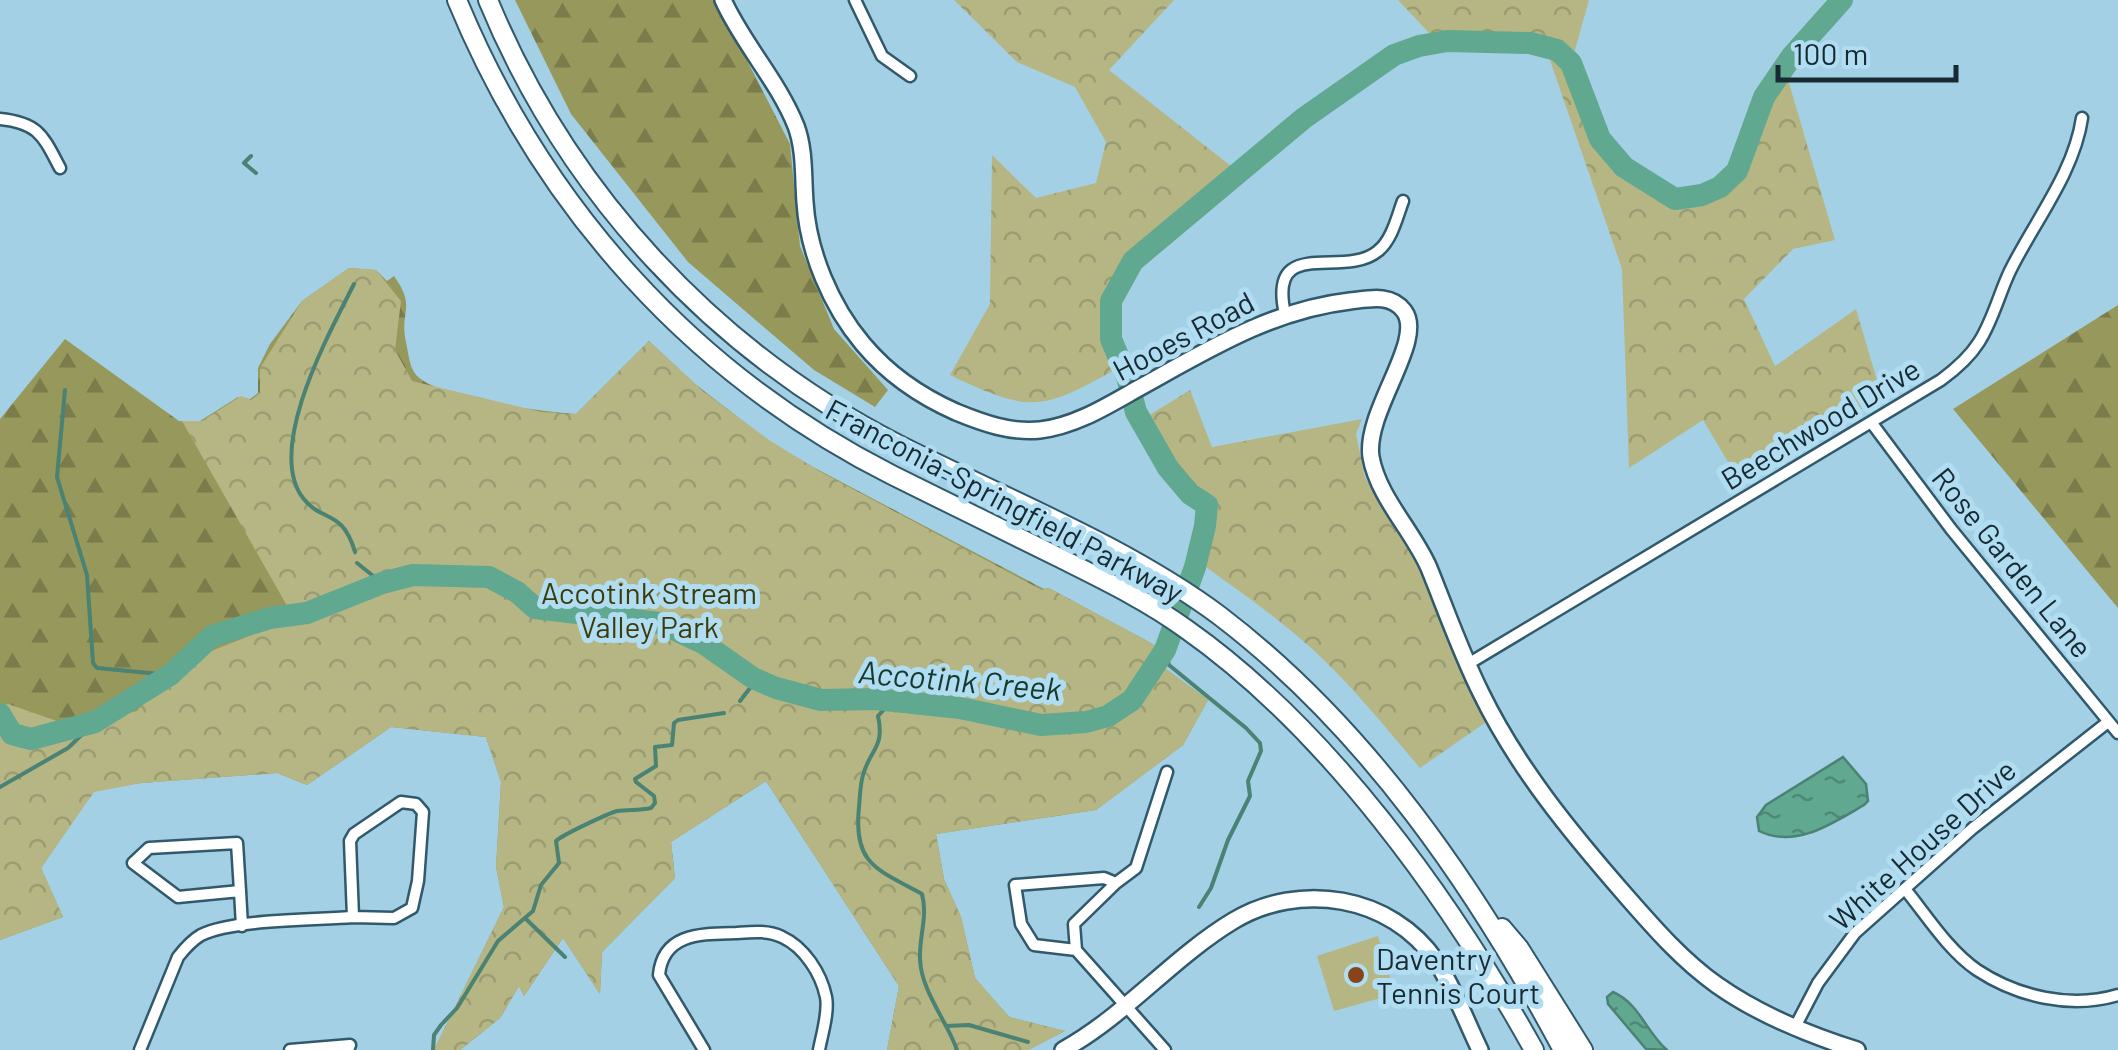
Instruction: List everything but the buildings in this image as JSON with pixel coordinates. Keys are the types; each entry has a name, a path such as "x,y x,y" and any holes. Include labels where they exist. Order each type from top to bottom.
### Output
{"main road":[{"name":"Franconia-Springfield Parkway","path":"457,0 503,100 561,192 630,278 701,347 770,401 833,442 1112,584 1157,609 1224,657 1305,734 1398,843 1473,948 1534,1050"},
{"name":"Franconia-Springfield Parkway","path":"488,0 532,92 577,165 644,250 712,318 771,366 843,414 1192,596 1242,634 1298,686 1358,749 1466,886 1563,1050"},
{"path":"1466,886 1518,948 1583,1050"}],"street":[{"name":"Hooes Road","path":"723,0 796,126 812,245 832,296 861,342 885,368 946,408 990,425 1044,430 1070,424 1100,410 1256,325 1285,314 1337,302 1380,298 1394,302 1406,313 1408,340 1374,420 1372,460 1379,481 1426,562 1481,695 1525,770 1636,907 1709,979 1737,998 1857,1050"},
{"path":"855,0 882,56 910,76"},
{"name":"Beechwood Drive","path":"1468,664 1952,372 1976,346 2008,274 2079,139 2082,118"},
{"path":"0,119 19,121 41,132 60,168"},
{"path":"1285,314 1280,290 1290,272 1315,262 1371,256 1387,240 1403,201"},
{"name":"Rose Garden Lane","path":"1871,422 1951,529 2118,733"},
{"name":"White House Drive","path":"1796,1026 1836,955 1855,933 1973,828 2108,722"},
{"path":"1165,1050 1076,950 1074,924 1116,882 1136,868 1167,772"},
{"path":"140,1050 178,957 203,934 242,926 354,916 364,920 394,918 412,908 423,821 423,812 416,804 401,802 354,834 350,841 354,916"},
{"path":"240,891 178,897 133,863 149,848 237,842 240,891 242,926"},
{"path":"1076,950 1034,945 1021,924 1016,886 1104,878 1116,882"},
{"path":"1904,890 1960,954 1977,970 2000,982 2056,1000 2081,1001 2118,995"},
{"path":"1063,1050 1128,1006 1196,948 1250,912 1298,899 1338,900 1386,916 1416,938 1444,976 1480,1050"},
{"path":"704,1050 658,975 660,962 681,940 696,933 759,932 780,936 804,952 820,979 827,1001 820,1050"},
{"path":"290,1050 350,1045 348,1050"}],"green space":[{"path":"515,0 716,0 790,144 800,246 834,329 888,390 875,407 814,370 688,262 571,114"},
{"path":"954,0 1174,0 1109,70 1236,170 1159,228 1123,262 1104,300 1124,365 1056,398 1038,402 1002,397 950,375 990,304 992,155 1036,198 1096,183 1106,142 1075,87 1017,62"},
{"path":"1398,0 1589,0 1573,57 1610,153 1684,195 1726,179 1762,82 1782,59 1835,240 1793,249 1744,299 1775,366 1856,309 1882,397 1740,482 1703,420 1629,468 1622,269 1542,37 1430,34"},
{"name":"Accotink Stream Valley Park","path":"349,268 376,270 387,281 394,276 405,295 404,332 414,372 441,389 489,402 576,414 649,341 695,384 769,441 1160,648 1155,661 1208,700 1183,745 1096,810 936,834 944,879 961,917 975,978 1009,1017 1065,1031 1028,1050 887,1050 899,986 766,781 671,842 675,878 602,952 600,994 563,938 524,996 519,986 500,1018 460,1050 434,1050 504,907 496,867 501,782 486,737 391,727 307,785 277,773 141,783 94,791 41,868 63,917 0,940 0,419 65,339 179,421 200,421 238,397 250,399 258,393 258,368 270,344 302,301"},
{"name":"Accotink Stream Valley Park","path":"349,268 376,270 401,301 395,350 412,381 541,412 576,414 649,341 704,392 819,471 1160,648 1155,661 1208,700 1183,745 1096,810 936,834 944,879 961,917 975,978 1009,1017 1065,1031 1028,1050 887,1050 899,986 766,781 671,842 675,878 602,952 600,994 563,938 524,996 519,986 500,1018 460,1050 434,1050 504,907 496,867 501,782 486,737 391,727 307,785 277,773 141,783 94,792 41,868 63,917 0,940 0,705 8,704 74,727 137,711 176,665 294,618 182,421 202,421 241,396 251,400 260,393 260,368 302,301"},
{"path":"2118,305 2118,608 1953,409"},
{"path":"1190,390 1212,447 1362,419 1356,434 1365,477 1424,568 1465,679 1489,720 1420,768 1311,648 1195,559 1212,523 1167,478 1140,421"},
{"name":"Daventry Tennis Court","path":"1378,936 1395,994 1334,1011 1317,956"}],"water":[{"path":"1843,757 1866,784 1868,801 1864,805 1814,832 1787,837 1759,831 1757,817 1766,805"},
{"path":"1613,992 1630,1004 1667,1050 1646,1049 1608,1004 1607,997"}],"waterway":[{"name":"Accotink Creek","path":"0,714 12,734 31,739 95,722 170,675 212,636 270,618 307,613 413,575 489,577 517,592 535,608 660,623 703,643 753,678 821,700 876,699 960,708 1041,725 1086,722 1108,716 1132,700 1165,650 1195,567 1207,505 1190,494 1168,468 1136,412 1111,339 1111,301 1133,261 1304,118 1394,55 1447,41 1530,43 1557,50 1571,63 1600,139 1624,167 1675,199 1702,195 1720,187 1737,171 1764,97 1792,56 1842,0"},
{"path":"251,156 244,163 256,173"},
{"path":"354,284 305,390 292,450 293,476 303,498 338,522 355,552"},
{"path":"65,390 57,477 87,575 93,663 97,668 170,675"},
{"path":"357,563 382,583"},
{"path":"1165,650 1169,665 1260,743 1261,751 1248,781 1250,796 1199,907"},
{"path":"740,701 761,682"},
{"path":"891,702 878,716 880,735 862,779 860,842 871,863 922,894 921,971 957,1050"},
{"path":"433,1050 434,1035 457,1008 498,941 533,911 541,885 559,863 556,841 617,811 651,808 654,796 635,779 656,766 655,747 672,745 674,723 678,720 724,713"},
{"path":"0,787 68,748 95,722"},
{"path":"526,919 565,957"},
{"path":"946,1026 969,1025 1028,1042"}],"place":[{"name":"Daventry Tennis Court","path":"1356,975"}]}
